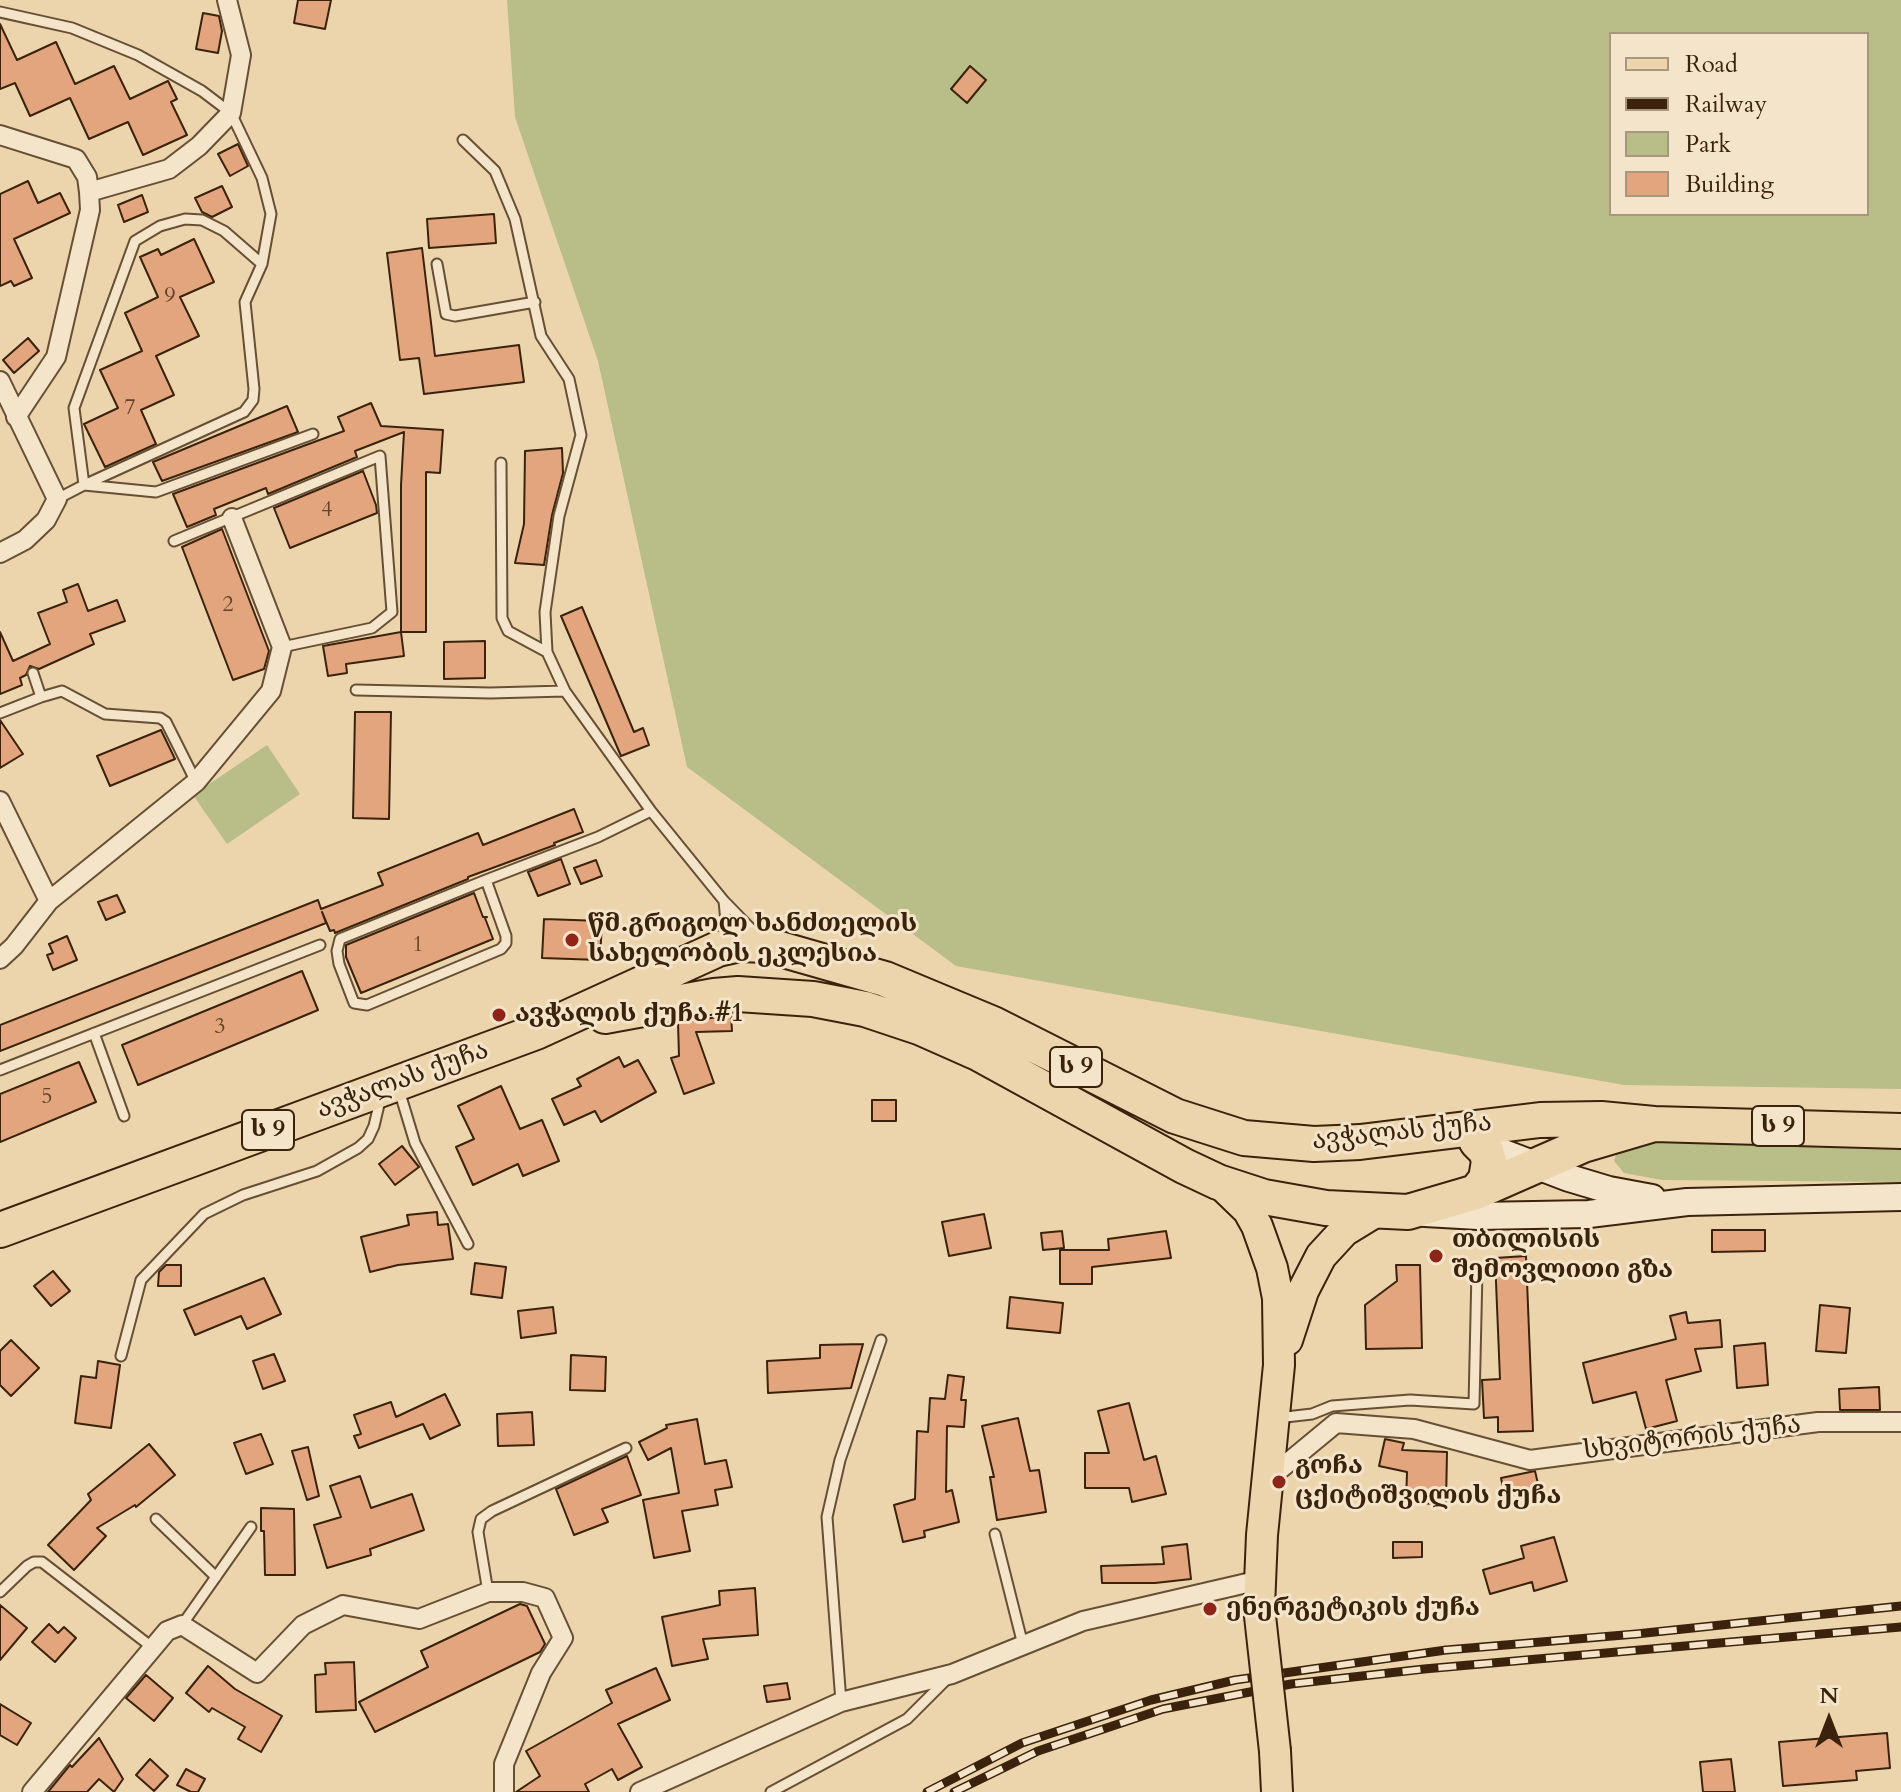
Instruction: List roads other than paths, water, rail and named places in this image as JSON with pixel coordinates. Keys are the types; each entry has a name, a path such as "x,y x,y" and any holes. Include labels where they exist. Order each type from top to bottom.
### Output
{"highway":[{"name":"ავჭალას ქუჩა","path":"5,1231 536,1032 729,946 752,943 885,979 993,1024 1141,1100 1209,1128 1244,1138 1314,1144 1433,1134 1540,1120 1601,1119 1654,1124"},
{"path":"729,946 724,957 723,974 738,994"},
{"name":"ავჭალას ქუჩა","path":"536,1032 645,1007 738,994 836,1002 919,1027 980,1054 1218,1182 1295,1204 1408,1212"},
{"name":"ს 9","path":"1408,1212 1476,1192 1583,1145 1654,1124 1901,1131"},
{"path":"1476,1192 1486,1179 1489,1161 1486,1151 1477,1142"}],"main road":[{"path":"1433,1134 1477,1142 1609,1190 1687,1202"},
{"path":"1609,1190 1598,1176 1597,1162 1600,1150 1615,1136"},
{"path":"1218,1182 1248,1210 1268,1256 1278,1298 1279,1365 1259,1594 1277,1792"},
{"path":"1408,1212 1478,1216 1589,1214 1687,1202 1901,1197"},
{"path":"1279,1365 1303,1291 1321,1256 1344,1231 1375,1212"}],"street":[{"path":"89,192 169,169 199,146 231,113 241,55 227,0"},
{"path":"0,135 76,159 87,177 89,192 90,210 56,357 16,417"},
{"path":"0,381 57,499 46,520 25,540 0,553"},
{"path":"0,959 49,901 196,782 271,691 282,647 232,518"},
{"path":"0,801 49,901"},
{"name":"სხვიტორის ქუჩა","path":"1267,1480 1336,1423 1414,1429 1530,1460 1818,1422 1901,1422"},
{"path":"32,1792 167,1631 182,1625 257,1673 303,1625 343,1605 419,1619 488,1592 523,1592 545,1598 563,1638 541,1673 504,1764 504,1792"},
{"path":"640,1792 841,1702 952,1674 1083,1621 1259,1594"}],"lane":[{"path":"0,12 72,28 138,55 202,91 231,113 262,178 271,214 262,264 245,302 254,389 253,400 244,412 57,499"},
{"path":"463,140 495,171 515,219 541,336 569,379 581,435 559,516 545,612 547,652 565,691 651,811 724,901 766,945"},
{"path":"84,485 74,408 135,241 160,226 185,219 202,220 224,231 262,264"},
{"path":"437,264 446,314 455,316 535,302"},
{"path":"84,485 156,492 313,434"},
{"path":"174,541 380,456 392,612 372,628 282,647"},
{"path":"501,463 502,618 508,631 547,652"},
{"path":"33,673 41,697"},
{"path":"356,690 565,691"},
{"path":"0,713 62,691 105,714 160,718 166,722 196,782"},
{"path":"486,880 506,936 506,943 501,949 367,1005 354,1003 339,964 337,951 340,939 486,880 598,837 651,811"},
{"path":"724,901 729,946"},
{"path":"0,1070 320,945"},
{"path":"94,1033 124,1116"},
{"path":"389,1086 468,1244"},
{"path":"121,1356 141,1280 204,1214 243,1195 317,1171 358,1148 368,1139 389,1086"},
{"path":"1273,1418 1312,1414 1332,1406 1410,1400 1474,1404 1477,1271"},
{"path":"841,1702 827,1517 840,1460 881,1340"},
{"path":"488,1592 478,1532 481,1519 626,1448"},
{"path":"156,1519 216,1577"},
{"path":"182,1625 251,1527"},
{"path":"995,1534 1023,1645"},
{"path":"0,1592 27,1566 42,1562 153,1648"},
{"path":"771,1792 907,1719 952,1674"}],"railway":[{"path":"927,1792 1022,1743 1151,1700 1235,1680 1446,1650 1901,1606"},
{"path":"954,1792 1038,1751 1163,1709 1291,1684 1424,1669 1901,1627"}],"place":[{"name":"წმ.გრიგოლ ხანძთელის სახელობის ეკლესია","path":"572,940"},
{"name":"ავჭალის ქუჩა #1","path":"499,1015"},
{"name":"თბილისის შემოვლითი გზა","path":"1436,1256"},
{"name":"გოჩა ცქიტიშვილის ქუჩა","path":"1279,1482"},
{"name":"ენერგეტიკის ქუჩა","path":"1210,1609"}]}
